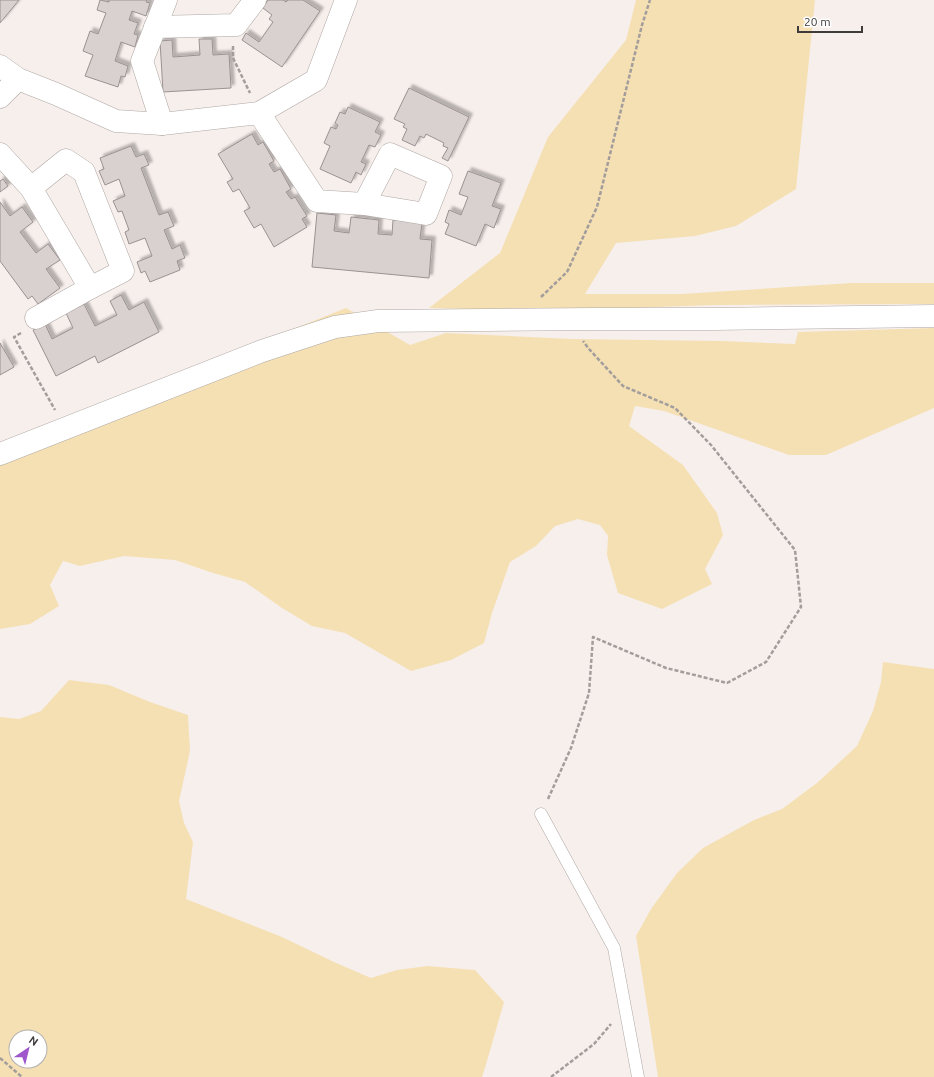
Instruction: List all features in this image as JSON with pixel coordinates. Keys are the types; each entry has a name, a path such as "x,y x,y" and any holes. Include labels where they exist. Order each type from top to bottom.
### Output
{"street":[{"path":"162,124 142,61 166,0"},
{"path":"155,27 236,25 255,0"},
{"path":"0,66 18,79 116,121 162,124 259,113 316,80 346,0"},
{"path":"0,97 18,79"},
{"path":"259,113 317,201 364,204"},
{"path":"0,154 31,188 90,288"},
{"path":"31,188 66,160 84,172 123,271 36,318"},
{"path":"0,454 262,351 335,327 378,321 567,319 715,320 934,316"}],"lane":[{"path":"541,814 614,948 638,1077"}],"path":[{"path":"518,320 566,272 597,207 642,26 650,0"},
{"path":"231,25 233,58 259,113"},
{"path":"36,318 30,328 14,337 66,429"},
{"path":"541,814 572,748 589,693 593,637 666,668 727,683 766,662 801,607 796,550 716,451 675,408 623,386 589,349 567,319"},
{"path":"551,1077 594,1044 625,1007"},
{"path":"0,1058 22,1077"}],"shaded area":[{"path":"636,0 815,0 796,189 736,226 695,236 616,243 585,294 682,294 852,283 934,283 934,304 715,305 545,311 429,308 500,253 548,137 626,40"},
{"path":"346,308 410,345 446,333 572,339 722,341 795,344 798,332 934,328 934,408 826,455 789,455 664,411 635,406 629,426 683,465 717,513 723,535 705,569 712,584 662,609 618,593 607,555 608,536 600,525 578,519 555,526 536,546 510,562 492,613 484,643 451,660 411,671 345,633 312,626 282,608 245,582 175,560 124,556 80,566 63,561 50,585 59,606 30,624 0,629 0,455 66,420"},
{"path":"883,662 934,669 934,1077 658,1077 636,936 651,909 677,873 703,848 754,820 782,809 817,783 857,746 873,711 881,682"},
{"path":"69,680 109,685 150,702 188,715 190,751 179,801 184,823 193,842 186,899 282,937 371,978 397,970 428,966 475,970 504,1002 482,1077 0,1077 0,717 19,719 41,711"}],"building":[{"path":"0,0 19,0 0,23"},
{"path":"100,0 109,2 109,0 147,0 146,2 150,3 146,16 132,11 129,20 138,23 134,34 138,35 135,47 121,42 115,61 128,66 125,77 121,76 118,87 85,76 93,55 83,51 90,31 98,34 106,13 97,10"},
{"path":"268,0 283,0 286,2 288,0 303,0 320,11 282,67 242,40 246,33 259,42 273,22 269,19 272,15 263,8"},
{"path":"199,39 212,39 213,55 229,54 231,88 163,92 160,41 172,40 173,57 200,55"},
{"path":"409,88 469,117 448,161 442,158 448,148 443,146 444,143 426,134 424,138 420,136 415,146 402,140 407,129 403,127 405,124 394,119"},
{"path":"348,107 380,122 375,132 381,135 375,147 369,145 361,162 366,164 361,175 356,172 351,183 320,169 330,146 324,143 331,127 336,129 338,125 335,123 340,112 345,114"},
{"path":"252,134 258,145 263,142 274,161 269,164 274,172 280,169 291,189 286,192 291,199 295,197 307,216 302,219 307,227 274,247 261,224 254,228 244,211 250,208 239,189 233,192 227,182 233,179 218,154"},
{"path":"131,146 136,157 144,154 149,165 141,168 159,215 168,212 174,226 164,230 172,249 180,245 185,258 177,261 180,270 150,282 145,271 141,273 137,262 152,256 145,238 129,244 125,232 129,230 122,211 118,212 113,201 125,196 119,179 105,185 99,171 104,169 100,158"},
{"path":"468,171 501,183 492,206 501,209 494,228 485,224 476,246 445,234 449,224 445,222 449,210 461,215 468,197 459,194"},
{"path":"3,179 8,186 0,192 0,181"},
{"path":"0,202 10,216 22,207 33,222 20,232 36,253 48,244 60,260 46,269 60,288 38,304 32,296 28,299 0,261"},
{"path":"317,213 336,215 334,231 349,233 351,217 379,220 378,234 392,235 393,220 422,222 420,239 432,240 429,278 312,267"},
{"path":"121,295 129,310 144,302 159,332 98,363 95,356 56,376 33,330 45,324 52,339 73,328 66,313 84,304 95,326 117,315 110,301"},
{"path":"0,343 14,367 0,375"}]}
